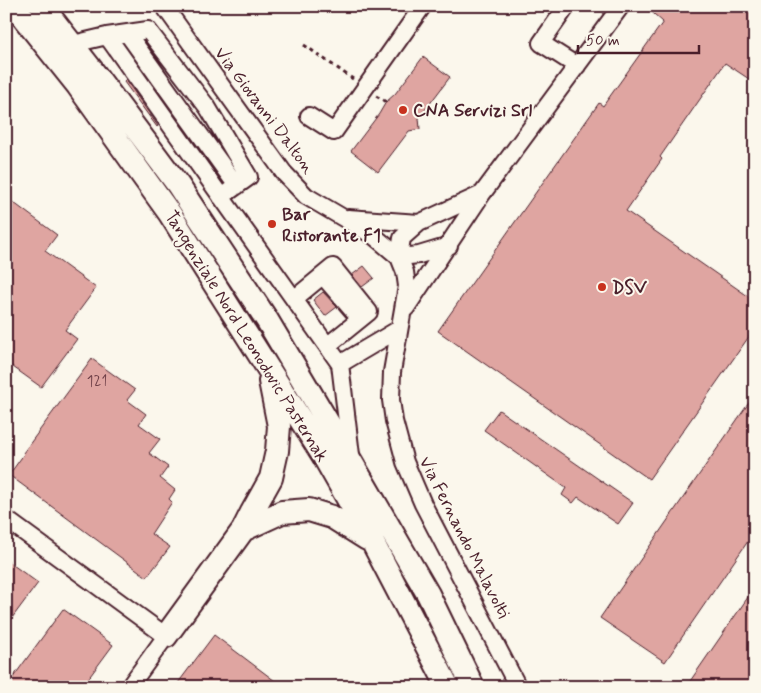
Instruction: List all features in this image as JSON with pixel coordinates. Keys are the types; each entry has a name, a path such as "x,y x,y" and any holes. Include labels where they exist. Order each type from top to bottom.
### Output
{"highway":[{"name":"Tangenziale Nord Leonodovic Pasternak","path":"14,6 78,86 170,214 323,455 373,544 448,687"},
{"name":"Tangenziale Nord Leonodovic Pasternak","path":"42,6 178,185 267,320 428,594 473,687"},
{"path":"166,636 243,530 271,478 277,451 279,426 267,367"},
{"path":"243,530 282,512 309,510 332,517 373,544"}],"street":[{"name":"Via Giovanni Dalton","path":"164,6 284,173 306,196 374,236 399,257"},
{"path":"567,6 541,43 577,66"},
{"name":"Via Fernando Malavolti","path":"404,312 482,194 621,6"},
{"path":"309,116 334,132 422,7"},
{"path":"72,44 127,33 237,186 221,197"},
{"path":"107,36 340,364 352,463"},
{"name":"Via Fernando Malavolti","path":"482,194 418,223 402,238 399,257 405,272 407,286 404,312 399,328 392,372 392,400 394,421 405,462 423,504 518,687"},
{"name":"Via Fernando Malavolti","path":"343,218 418,223"},
{"path":"399,257 419,256 449,246"},
{"path":"294,299 323,276 360,319 327,346"},
{"path":"340,364 399,328"},
{"path":"6,519 166,636 129,687"}],"path":[{"path":"304,45 386,102"}],"building":[{"name":"DSV","path":"645,6 755,6 755,83 725,63 660,157 662,159 626,211 755,301 755,328 649,479 438,331 599,103 603,106 663,22"},
{"name":"CNA Servizi Srl","path":"423,57 450,77 419,118 420,129 409,131 378,172 351,151 386,102 395,94"},
{"path":"126,80 158,126 157,127 124,82"},
{"path":"6,197 57,235 45,251 96,288 65,330 77,339 41,387 6,362"},
{"path":"364,266 374,278 362,287 352,275"},
{"path":"323,292 337,307 325,316 313,300"},
{"path":"92,359 135,390 127,400 146,414 139,424 160,439 149,453 168,467 160,478 175,490 169,499 172,502 151,534 170,547 147,577 9,475"},
{"path":"755,394 755,531 665,662 600,618"},
{"path":"499,410 633,503 618,524 578,497 573,503 562,495 566,488 484,430"},
{"path":"6,560 38,583 6,626"},
{"path":"755,587 755,687 686,687"},
{"path":"63,609 113,645 82,687 6,687"},
{"path":"214,635 283,687 175,687"}],"place":[{"name":"CNA Servizi Srl","path":"403,110"},
{"name":"Bar Ristorante F1","path":"272,224"},
{"name":"DSV","path":"602,287"}]}
